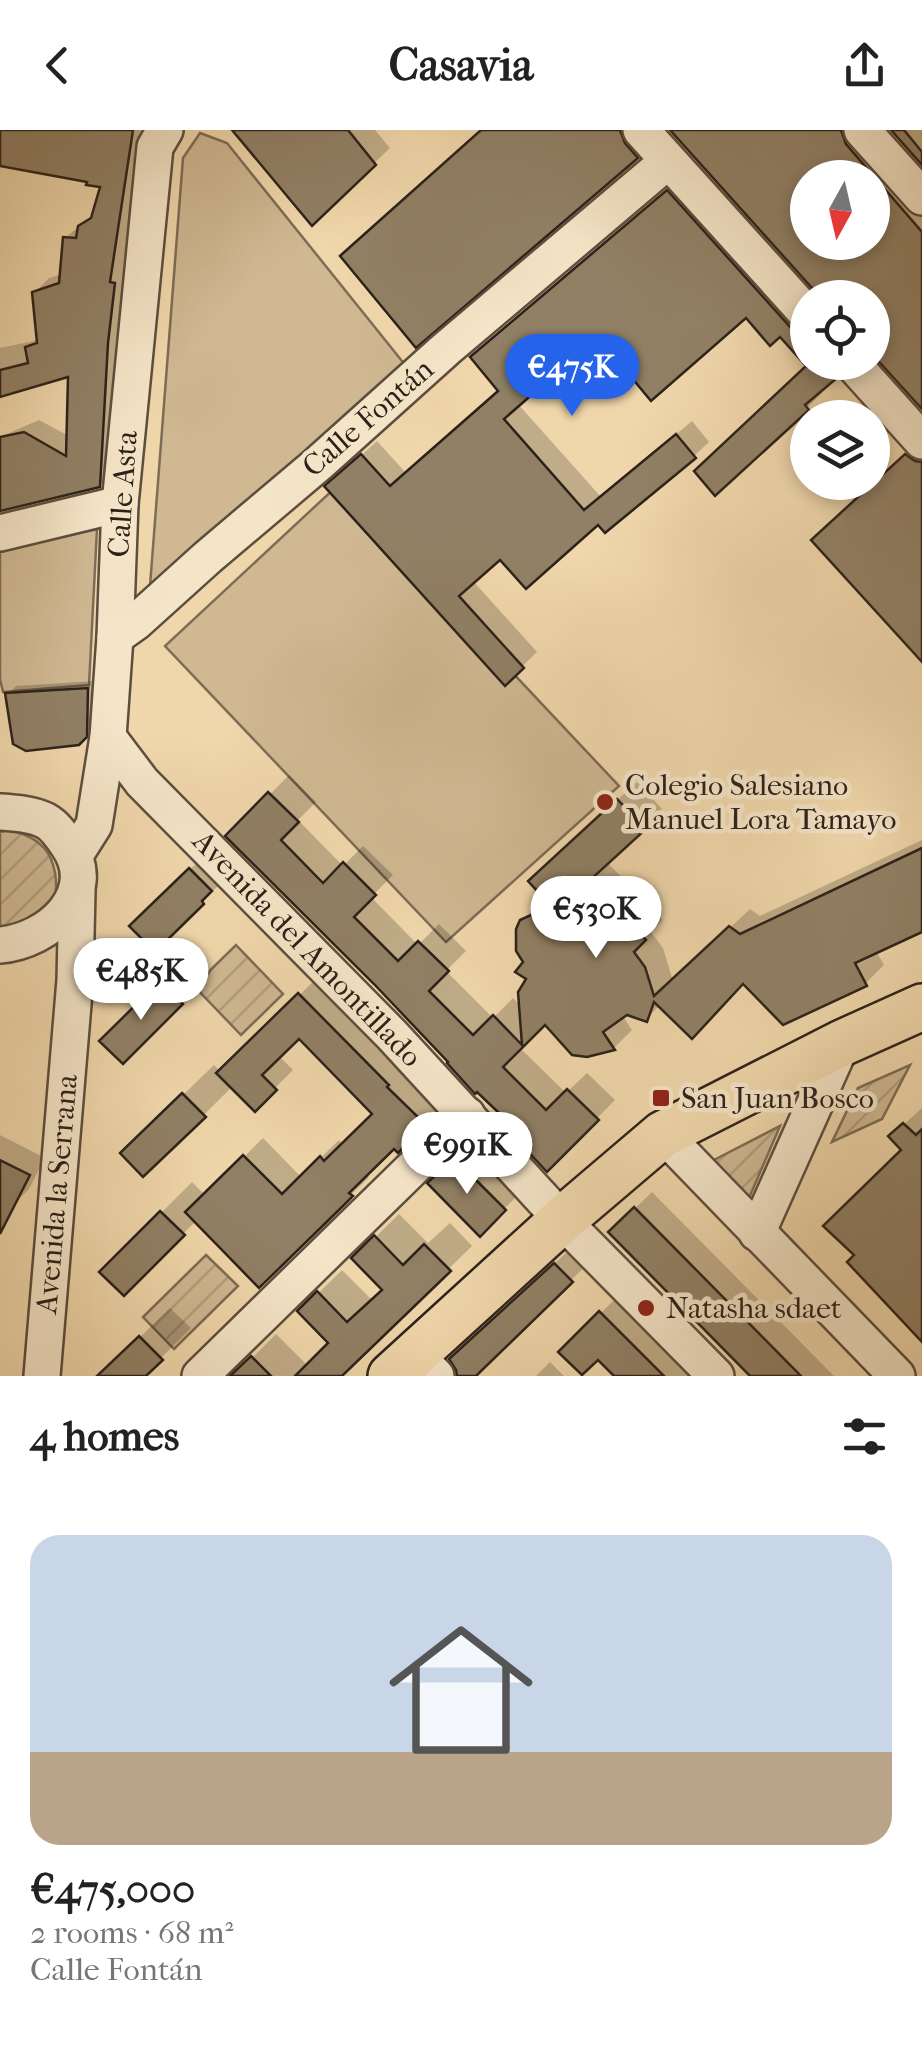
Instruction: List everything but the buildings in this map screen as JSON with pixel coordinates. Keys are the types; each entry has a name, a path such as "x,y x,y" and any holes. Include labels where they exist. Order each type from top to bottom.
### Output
{"main road":[{"path":"414,1368 562,1220 663,1134 922,1007"}],"street":[{"name":"Calle Asta","path":"75,855 94,825 108,737 120,504 155,147 165,130"},
{"path":"641,130 790,295"},
{"path":"862,130 922,197"},
{"name":"Calle Fontán","path":"116,637 668,161"},
{"path":"867,380 922,441"},
{"path":"0,533 120,504"},
{"name":"Avenida del Amontillado","path":"108,737 142,782 310,950 562,1220 716,1376"},
{"path":"0,812 44,820 54,826 75,855"},
{"name":"Avenida la Serrana","path":"42,1376 75,980 75,855"},
{"path":"0,946 32,938 49,928 77,892"},
{"path":"757,1233 842,1043"},
{"path":"200,1376 467,1115"},
{"path":"663,1134 896,1376"}],"shaded area":[{"path":"200,133 227,143 410,371 150,586 183,158"},
{"path":"337,486 619,786 446,942 165,646"},
{"path":"97,529 89,685 3,692 0,551"},
{"path":"8,830 28,836 44,848 53,865 56,886 52,906 39,921 0,932 0,832"},
{"path":"236,945 283,994 241,1035 194,986"},
{"path":"910,1065 882,1119 832,1142 858,1088"},
{"path":"780,1126 749,1198 712,1161"},
{"path":"206,1255 238,1286 174,1349 143,1317"}],"place":[{"name":"Colegio Salesiano Manuel Lora Tamayo","path":"605,802"},
{"name":"San Juan Bosco","path":"661,1098"},
{"name":"Natasha sdaet","path":"646,1308"}]}
